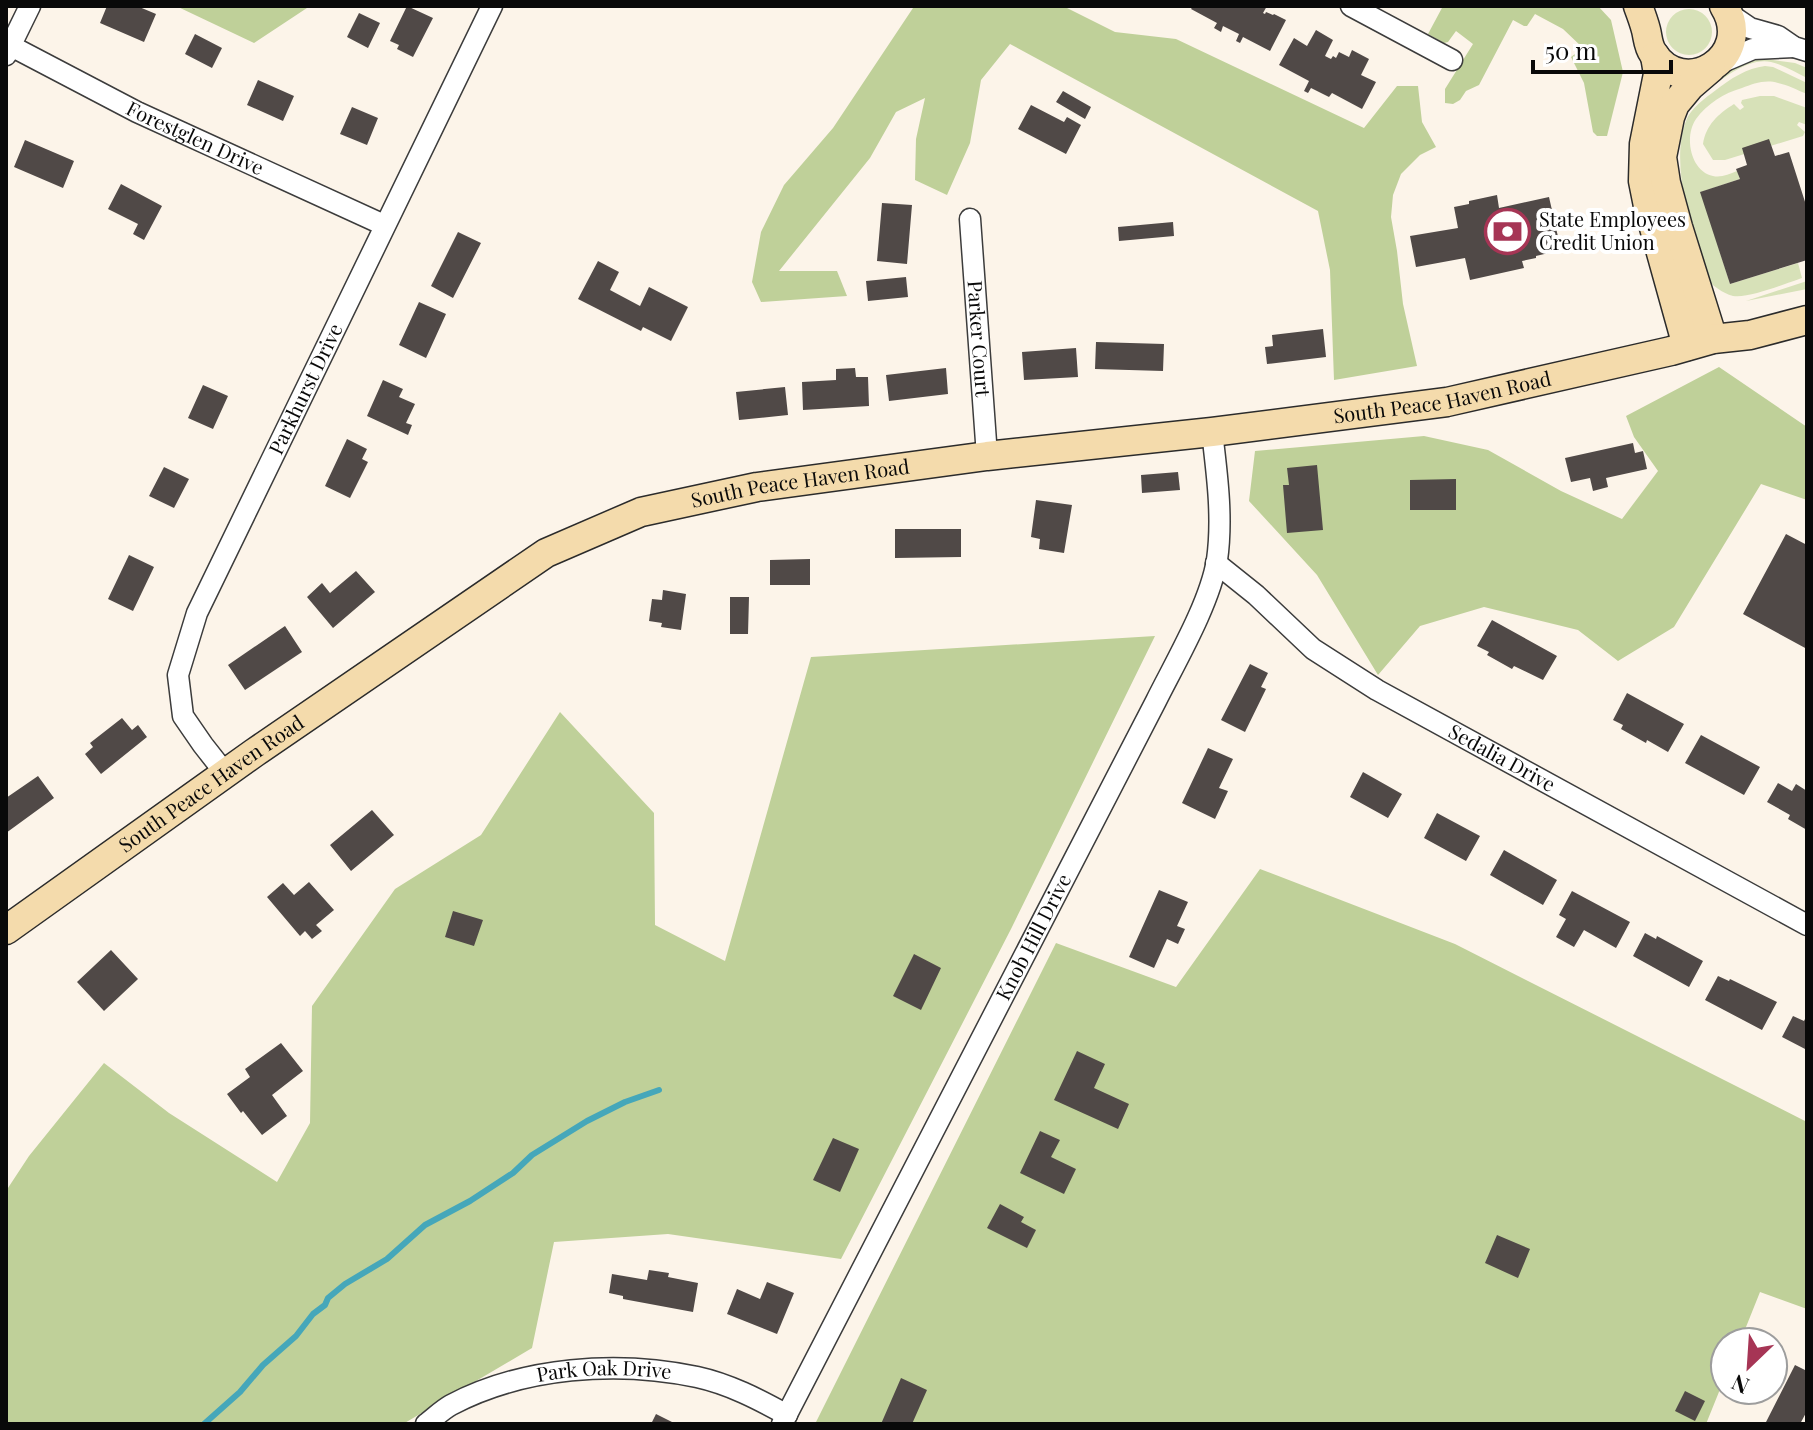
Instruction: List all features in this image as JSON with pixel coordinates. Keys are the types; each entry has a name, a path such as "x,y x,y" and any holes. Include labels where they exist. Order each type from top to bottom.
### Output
{"main road":[{"path":"1700,343 1662,157 1675,104 1726,53 1731,41 1732,24 1726,9"},
{"path":"1649,25 1666,67 1680,73 1696,73 1713,67"},
{"path":"1649,25 1658,74 1644,144 1643,181 1654,229 1700,343"},
{"name":"South Peace Haven Road","path":"1700,343 1807,303"},
{"name":"South Peace Haven Road","path":"6,930 225,773 546,553 641,512 757,487 987,456 1447,402 1807,320"}],"street":[{"path":"8,50 30,6"},
{"name":"Parkhurst Drive","path":"225,773 183,716 178,675 197,613 492,6"},
{"path":"1351,6 1452,60"},
{"path":"1726,9 1750,28 1778,36 1800,49"},
{"path":"1713,67 1753,49 1800,49"},
{"name":"Forestglen Drive","path":"8,50 384,225"},
{"name":"Parker Court","path":"970,219 987,456"},
{"name":"Knob Hill Drive","path":"784,1420 1156,701 1200,610 1216,563 1219,535 1212,432"},
{"name":"Sedalia Drive","path":"1216,563 1256,595 1313,649 1377,690 1807,925"},
{"name":"Park Oak Drive","path":"426,1424 448,1406 489,1389 549,1372 591,1369 647,1369 699,1377 742,1391 784,1420"}],"green space":[{"path":"176,6 310,6 254,43"},
{"path":"912,6 1063,6 1115,32 1176,39 1364,128 1397,86 1418,86 1422,122 1436,147 1420,155 1401,174 1393,195 1391,217 1403,304 1417,366 1334,380 1330,270 1318,211 1010,44 981,80 970,143 947,195 915,180 916,139 925,98 896,112 870,158 779,271 837,271 847,296 761,302 752,282 761,232 784,185 833,128"},
{"path":"1443,6 1598,6 1611,20 1623,72 1607,136 1597,136 1593,132 1584,83 1571,57 1583,48 1563,29 1535,14 1527,26 1513,20 1479,85 1466,91 1453,104 1445,103 1445,89 1473,44 1456,31 1444,43 1428,34"},
{"path":"1689,9 1705,16 1712,32 1705,48 1689,55 1673,48 1666,32 1673,16"},
{"path":"1759,58 1795,63 1807,68 1807,78 1781,65 1763,61 1737,70 1707,90 1731,70"},
{"path":"1765,66 1807,83 1807,94 1768,82 1729,93 1711,104 1696,119 1690,134 1691,152 1705,173 1719,176 1737,171 1740,179 1701,192 1730,284 1798,263 1802,278 1757,293 1733,296 1706,279 1681,179 1681,139 1688,117 1703,100 1739,75"},
{"path":"1774,96 1807,108 1807,125 1799,122 1797,125 1805,132 1803,136 1725,160 1713,160 1703,144 1710,126 1734,104 1740,110 1744,107 1742,100"},
{"path":"1807,281 1807,289 1746,301"},
{"path":"1719,367 1807,427 1807,500 1761,484 1674,627 1618,661 1578,630 1484,607 1420,626 1378,675 1317,575 1249,501 1255,451 1424,436 1488,450 1561,491 1622,519 1658,471 1634,437 1626,416"},
{"path":"1155,636 1011,929 841,1259 668,1234 554,1242 532,1348 403,1424 6,1424 6,1191 29,1156 104,1063 169,1113 277,1182 310,1123 312,1006 395,889 481,835 560,712 654,813 655,925 725,961 811,657"},
{"path":"1260,869 1455,944 1807,1122 1807,1309 1760,1292 1746,1326 1709,1326 1709,1406 1713,1406 1706,1424 815,1424 1056,943 1176,987"}],"building":[{"path":"107,6 137,6 156,14 144,42 100,23"},
{"path":"407,6 433,18 413,57 397,49 399,45 390,41"},
{"path":"1193,6 1267,6 1263,13 1286,20 1270,51 1243,37 1240,43 1236,41 1239,34 1223,26 1221,32 1214,28 1217,23 1191,9"},
{"path":"359,13 380,23 368,48 347,37"},
{"path":"1316,30 1333,40 1325,56 1336,58 1339,52 1349,57 1352,50 1369,59 1361,75 1376,82 1362,109 1332,93 1329,97 1311,88 1308,93 1304,91 1309,81 1279,65 1294,38 1307,46"},
{"path":"195,34 222,48 212,68 185,54"},
{"path":"258,80 294,96 283,121 247,105"},
{"path":"1063,91 1091,107 1085,119 1056,102"},
{"path":"1031,105 1064,122 1067,117 1081,125 1066,154 1018,129"},
{"path":"352,107 378,118 367,145 340,134"},
{"path":"1769,139 1775,156 1789,152 1807,208 1807,260 1730,284 1700,192 1740,179 1736,169 1747,165 1742,148"},
{"path":"25,140 74,161 63,188 14,167"},
{"path":"121,184 162,206 144,240 133,234 138,224 108,209"},
{"name":"State Employees Credit Union","path":"1497,195 1499,208 1549,197 1561,250 1522,261 1524,268 1470,280 1465,258 1416,267 1410,236 1458,228 1454,207"},
{"path":"882,203 912,205 907,264 877,261"},
{"path":"1173,222 1174,236 1119,241 1118,227"},
{"path":"458,232 481,243 453,298 431,286"},
{"path":"598,261 619,272 610,290 640,306 649,287 688,307 671,341 643,327 641,331 578,299"},
{"path":"906,277 908,297 868,301 866,281"},
{"path":"419,302 446,314 426,358 399,345"},
{"path":"1323,329 1326,357 1267,364 1265,347 1273,346 1272,335"},
{"path":"1096,342 1164,344 1163,371 1095,369"},
{"path":"1076,348 1078,377 1024,380 1022,352"},
{"path":"855,368 856,377 868,377 869,406 803,410 802,382 836,380 836,369"},
{"path":"946,368 948,394 889,401 886,375"},
{"path":"383,380 403,389 399,397 415,404 406,423 412,425 408,435 367,416"},
{"path":"203,385 228,396 213,429 188,418"},
{"path":"785,387 788,415 739,420 736,392"},
{"path":"347,439 367,449 362,459 368,462 350,498 325,486"},
{"path":"1633,443 1635,453 1643,451 1647,469 1606,478 1608,487 1593,491 1590,478 1571,482 1565,458"},
{"path":"1317,465 1323,530 1287,533 1283,485 1289,485 1287,468"},
{"path":"164,467 189,479 174,508 149,496"},
{"path":"1178,472 1180,490 1142,493 1141,475"},
{"path":"1456,479 1456,510 1410,510 1410,480"},
{"path":"1036,500 1072,505 1064,553 1039,549 1040,539 1031,537"},
{"path":"895,529 961,529 961,557 895,558"},
{"path":"1786,534 1807,545 1807,649 1743,614"},
{"path":"129,555 154,567 133,611 108,599"},
{"path":"810,559 810,585 770,585 770,560"},
{"path":"356,571 375,592 333,628 307,597 322,583 330,593"},
{"path":"663,590 686,594 681,630 661,627 662,623 649,621 652,599 662,600"},
{"path":"730,597 749,597 748,634 730,634"},
{"path":"1492,620 1557,656 1543,680 1514,666 1512,669 1477,646"},
{"path":"285,626 302,652 245,690 228,665"},
{"path":"1250,664 1268,673 1261,687 1266,689 1245,732 1221,720"},
{"path":"1627,693 1684,724 1668,752 1621,729 1623,725 1613,720"},
{"path":"122,718 132,730 138,725 147,737 101,774 85,754 93,747 90,743"},
{"path":"1701,735 1760,767 1744,795 1685,763"},
{"path":"1208,748 1233,759 1219,788 1228,791 1215,819 1182,803"},
{"path":"1363,772 1402,794 1388,818 1350,797"},
{"path":"38,776 54,798 6,833 6,798"},
{"path":"1778,783 1792,791 1796,784 1807,791 1807,830 1788,819 1790,815 1767,802"},
{"path":"372,810 394,835 351,871 330,845"},
{"path":"1437,813 1480,836 1466,861 1424,838"},
{"path":"1504,850 1557,880 1543,905 1490,875"},
{"path":"309,882 334,910 316,925 322,931 312,939 305,931 300,936 267,897 283,883 294,895"},
{"path":"1159,890 1188,902 1177,926 1185,929 1178,944 1167,939 1154,968 1129,957"},
{"path":"1572,891 1630,922 1616,948 1584,930 1574,947 1556,937 1566,919 1559,915"},
{"path":"453,911 483,920 474,946 445,937"},
{"path":"1645,933 1656,939 1657,936 1703,961 1689,987 1633,956"},
{"path":"111,950 138,979 104,1011 77,982"},
{"path":"914,954 941,968 921,1010 893,996"},
{"path":"1718,976 1777,1002 1762,1030 1705,1000"},
{"path":"1807,1015 1807,1050 1782,1037 1793,1016 1804,1021"},
{"path":"281,1043 303,1071 272,1095 287,1116 262,1135 227,1094 250,1077 245,1069"},
{"path":"1077,1051 1105,1064 1094,1088 1129,1104 1118,1129 1054,1100"},
{"path":"1040,1131 1060,1140 1051,1157 1076,1169 1064,1194 1020,1173"},
{"path":"833,1138 859,1149 840,1192 813,1180"},
{"path":"1000,1204 1024,1217 1021,1222 1036,1230 1027,1248 987,1228"},
{"path":"1497,1235 1530,1249 1518,1278 1485,1263"},
{"path":"649,1270 698,1283 693,1312 623,1299 623,1296 609,1293 612,1274 647,1280"},
{"path":"767,1282 794,1293 777,1334 727,1314 737,1289 760,1299"},
{"path":"1795,1365 1807,1371 1807,1411 1800,1424 1765,1424 1774,1406 1789,1406 1789,1377"},
{"path":"901,1378 927,1390 912,1424 881,1424"},
{"path":"1685,1391 1705,1401 1695,1421 1675,1411"},
{"path":"656,1414 676,1424 651,1424"}],"waterway":[{"path":"204,1424 296,1336 328,1298 387,1259 425,1225 470,1201 513,1173 532,1155 587,1121 625,1102 659,1090"}],"place":[{"name":"State Employees Credit Union","path":"1508,231"}]}
